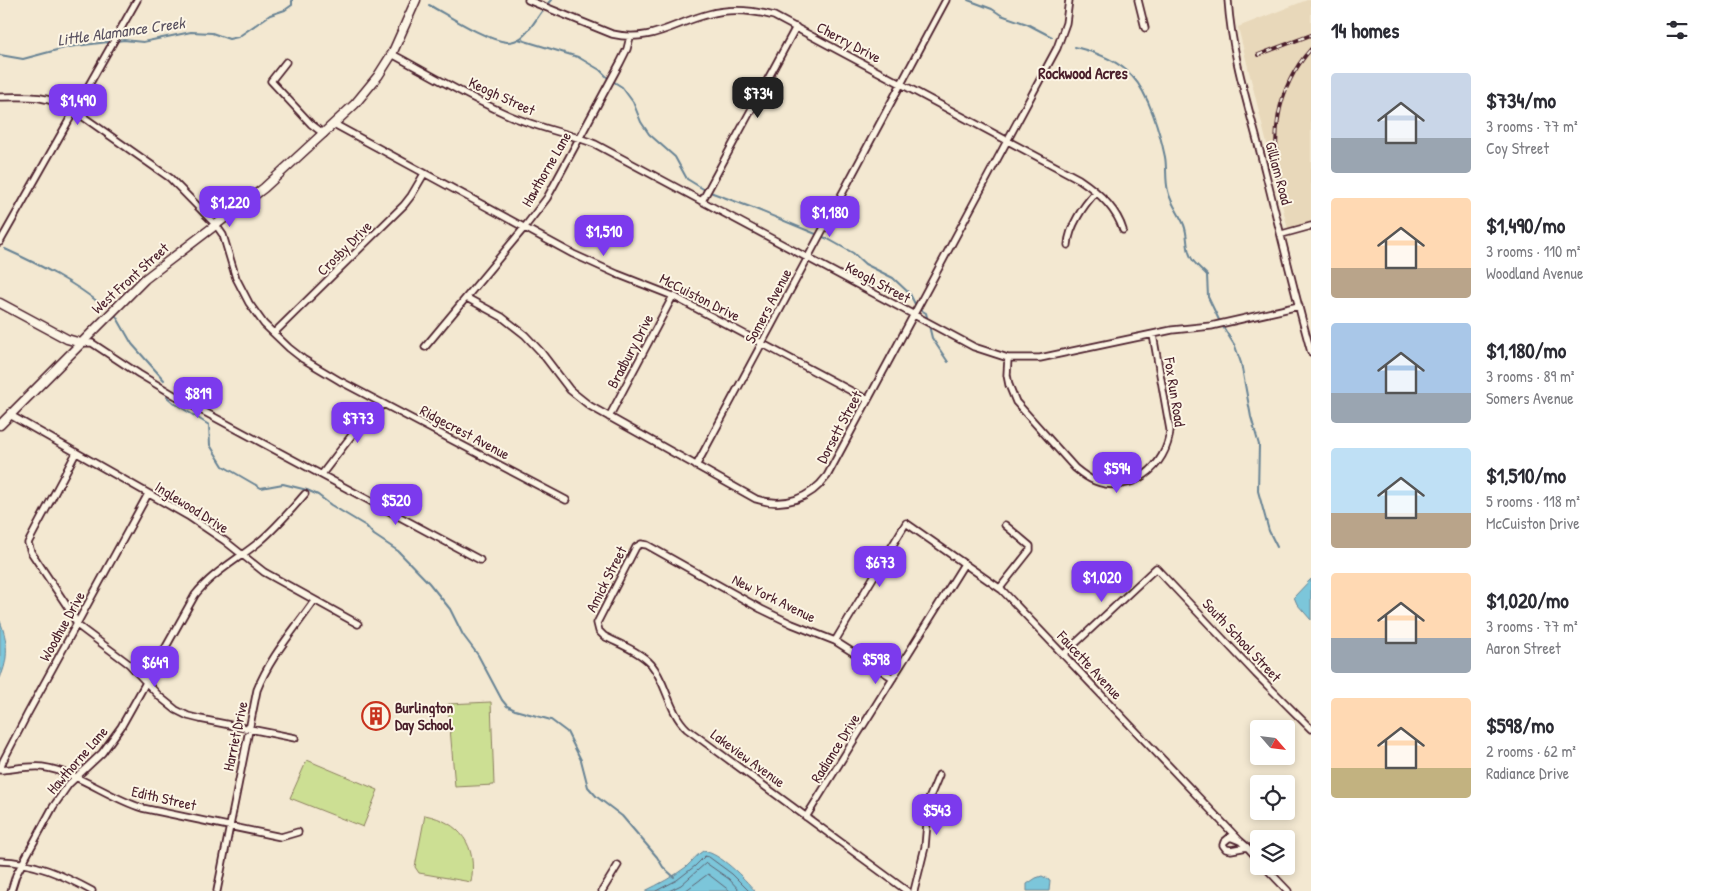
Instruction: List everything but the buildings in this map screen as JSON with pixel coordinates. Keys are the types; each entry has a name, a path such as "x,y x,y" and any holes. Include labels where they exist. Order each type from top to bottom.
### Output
{"street":[{"path":"0,242 137,0"},
{"name":"West Front Street","path":"0,425 151,274 264,188 334,124 368,89 392,54 416,0"},
{"name":"Cherry Drive","path":"528,0 612,34 630,37 642,36 710,13 755,11 774,16 1079,179 1096,192 1113,210 1123,230"},
{"name":"Somers Avenue","path":"696,466 946,0"},
{"name":"Dorsett Street","path":"466,298 512,323 533,343 570,390 590,406 756,499 780,503 796,500 815,490 827,476 1057,48 1066,24 1069,0"},
{"path":"1138,0 1144,28"},
{"name":"Gilliam Road","path":"1228,0 1231,32 1238,69 1311,352"},
{"path":"702,201 796,27"},
{"name":"Hawthorne Lane","path":"425,347 547,198 627,50 630,37"},
{"name":"Keogh Street","path":"392,54 504,113 532,124 579,138 614,154 974,347 1008,358 1050,357 1172,330 1212,326 1299,306"},
{"path":"286,62 271,81 311,124 324,134"},
{"name":"Ridgecrest Avenue","path":"0,97 31,96 61,103 170,178 216,225 226,242 236,278 256,314 289,348 303,359 383,404 566,500"},
{"name":"McCuiston Drive","path":"334,124 524,228 592,263 673,296 868,400"},
{"name":"Crosby Drive","path":"274,333 404,206 424,174"},
{"path":"1068,246 1069,236 1075,222 1096,192"},
{"path":"1282,234 1311,226"},
{"name":"Bradbury Drive","path":"609,417 673,296"},
{"path":"0,303 67,339 81,343 92,343 186,402 480,560"},
{"name":"Fox Run Road","path":"1008,358 1007,375 1011,392 1016,402 1075,468 1094,480 1107,484 1124,484 1144,476 1154,468 1162,458 1169,440 1170,430 1153,335"},
{"path":"322,474 352,435 383,404"},
{"name":"Inglewood Drive","path":"10,415 207,528 270,576 358,624"},
{"path":"76,453 28,543 31,552 73,615 76,625 86,634 118,654 167,703 188,716 295,738"},
{"name":"Woodhue Drive","path":"0,770 24,721 148,494"},
{"name":"Hawthorne Lane","path":"11,891 22,863 59,797 69,784 112,741 122,727 195,595 210,578 276,527 305,494"},
{"name":"Faucette Avenue","path":"835,641 906,524 1000,588 1247,847"},
{"path":"1000,588 1030,550 1030,546 1005,525"},
{"name":"New York Avenue","path":"641,544 647,545 784,620 835,641 893,678"},
{"name":"Amick Street","path":"597,628 601,615 632,553 641,544"},
{"name":"Radiance Drive","path":"806,817 964,564"},
{"name":"South School Street","path":"1063,655 1156,568 1311,729"},
{"name":"Harriet Drive","path":"217,891 257,690 265,672 282,645 314,601"},
{"name":"Lakeview Avenue","path":"597,628 604,636 645,658 651,664 657,673 677,718 686,729 907,891"},
{"name":"Edith Street","path":"0,770 40,767 77,778 128,803 168,814 281,837 298,832"},
{"path":"914,891 925,847 929,799 938,774"},
{"path":"1240,841 1228,838 1223,845 1229,850 1247,847 1250,850"},
{"path":"0,861 22,863 55,872 92,891"},
{"path":"602,891 618,865"},
{"path":"1273,875 1288,891"}],"shaded area":[{"path":"1311,0 1311,223 1288,229 1238,27"}],"green space":[{"path":"491,702 494,785 455,787 448,704"},
{"path":"307,760 378,790 363,827 290,798"},
{"path":"425,815 448,823 464,838 472,857 471,882 419,873 415,867"}],"water":[{"path":"1311,579 1311,620 1297,604 1294,597"},
{"path":"0,621 5,636 6,657 0,678"},
{"path":"703,851 717,856 724,861 755,891 645,891 681,871"},
{"path":"1042,876 1050,880 1049,891 1027,891 1027,884"}],"waterway":[{"name":"Little Alamance Creek","path":"0,55 23,59 68,47 124,40 143,42 191,32 212,33 229,39 238,37 270,15 285,10 292,5 292,0"},
{"name":"Little Alamance Creek","path":"429,5 488,37 511,42 526,34 551,0"},
{"name":"Little Alamance Creek","path":"968,0 1027,24 1052,37"},
{"path":"518,39 578,57 600,70 622,87 633,102 641,122 649,134 675,157 687,179 705,190"},
{"name":"Little Alamance Creek","path":"1075,47 1098,54 1120,65 1132,76 1149,103 1165,157 1168,191 1184,225 1191,258 1207,275 1208,297 1220,322 1235,346 1241,363 1251,417 1259,445 1258,491 1269,531 1277,547"},
{"path":"710,192 828,239 853,253 865,264 893,278 910,294 916,306"},
{"path":"5,249 56,274 103,306"},
{"path":"919,309 926,313 932,338 948,362"},
{"path":"116,316 132,344 164,380"},
{"path":"167,397 209,425 210,445 223,466 261,488 283,484 318,495 366,526 374,535 398,551 429,583 450,609 463,635 478,655 507,706 551,720 567,732 581,760 588,787 597,797 622,816 657,857 663,867 674,877"}],"railway":[{"path":"1258,55 1311,35"},
{"path":"1282,190 1276,152 1278,116 1290,81 1299,64 1311,49"}],"place":[{"name":"Burlington Day School","path":"376,716"}],"district":[{"name":"Rockwood Acres","path":"1083,73"}]}
